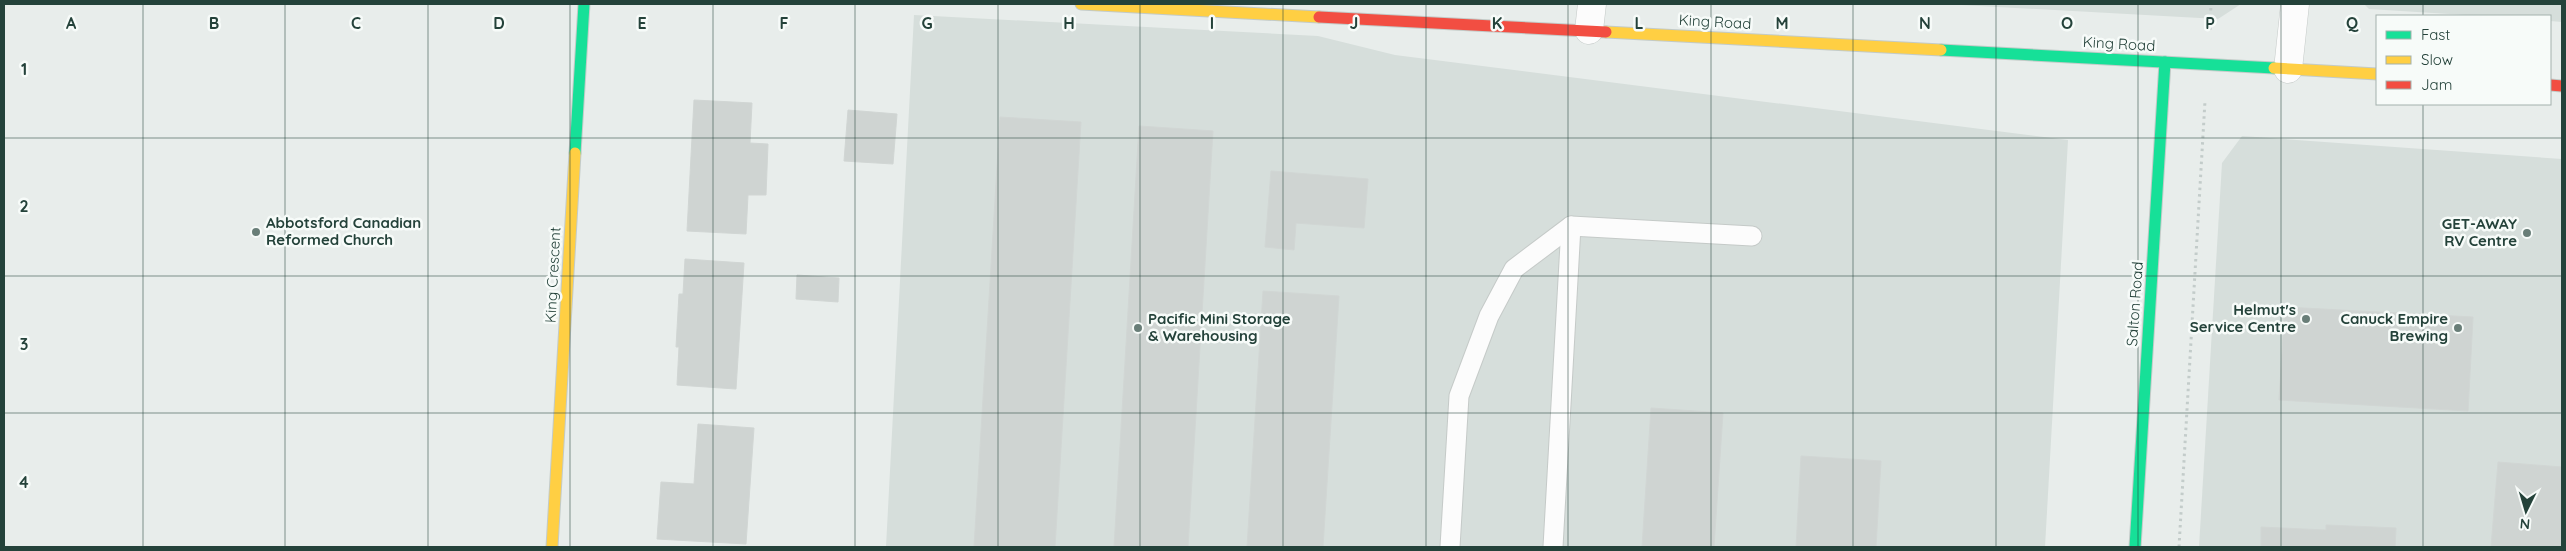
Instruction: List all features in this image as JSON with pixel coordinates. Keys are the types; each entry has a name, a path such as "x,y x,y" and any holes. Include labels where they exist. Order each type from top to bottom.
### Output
{"street":[{"name":"King Crescent","path":"552,547 584,4"},
{"name":"King Road","path":"1080,4 2376,74"},
{"path":"1589,30 1592,4"},
{"path":"2288,69 2295,4"},
{"name":"Salton Road","path":"2135,547 2165,62"}],"lane":[{"path":"1553,547 1571,226"},
{"path":"1450,547 1459,396 1489,316 1514,268 1571,226 1752,236"}],"path":[{"path":"2210,22 2211,4"},
{"path":"2179,547 2205,116"}],"shaded area":[{"path":"1943,4 2241,4 2218,19"},
{"path":"2364,4 2562,4 2562,22 2551,21 2551,15 2465,15 2369,9"},
{"path":"914,15 1318,36 1395,55 2068,140 2045,547 886,547"},
{"path":"2242,136 2562,159 2562,547 2199,547 2222,163"}],"building":[{"path":"694,100 752,103 750,143 768,144 766,195 748,195 746,234 687,231"},
{"path":"848,110 897,114 893,164 844,161"},
{"path":"1000,117 1081,122 1055,547 974,547"},
{"path":"1139,126 1213,131 1188,547 1114,547"},
{"path":"1271,171 1368,179 1364,228 1296,223 1294,250 1265,247"},
{"path":"685,259 744,263 736,389 677,385 679,347 676,347 679,294 683,294"},
{"path":"797,275 839,278 838,302 796,299"},
{"path":"1263,291 1339,296 1323,547 1247,547"},
{"path":"2285,307 2473,317 2468,411 2279,400"},
{"path":"1651,408 1723,413 1714,547 1642,547"},
{"path":"698,424 754,428 746,544 657,539 661,482 694,484"},
{"path":"1801,456 1881,461 1876,547 1796,547"},
{"path":"2498,462 2562,467 2562,547 2491,547"},
{"path":"2326,525 2396,528 2395,547 2261,547 2261,527 2326,530"}],"traffic: fast":[{"path":"575,153 584,4"},
{"path":"1941,50 2274,68"},
{"path":"2135,547 2165,62"}],"traffic: slow":[{"path":"1081,4 1319,17"},
{"path":"1606,32 1941,50"},
{"path":"2274,68 2376,74"},
{"path":"552,547 575,153"}],"traffic: jam":[{"path":"1319,17 1606,32"},
{"path":"2551,85 2562,86"}],"place":[{"name":"Abbotsford Canadian Reformed Church","path":"256,232"},
{"name":"GET-AWAY RV Centre","path":"2527,233"},
{"name":"Helmut's Service Centre","path":"2306,319"},
{"name":"Pacific Mini Storage & Warehousing","path":"1138,328"},
{"name":"Canuck Empire Brewing","path":"2458,328"}]}
